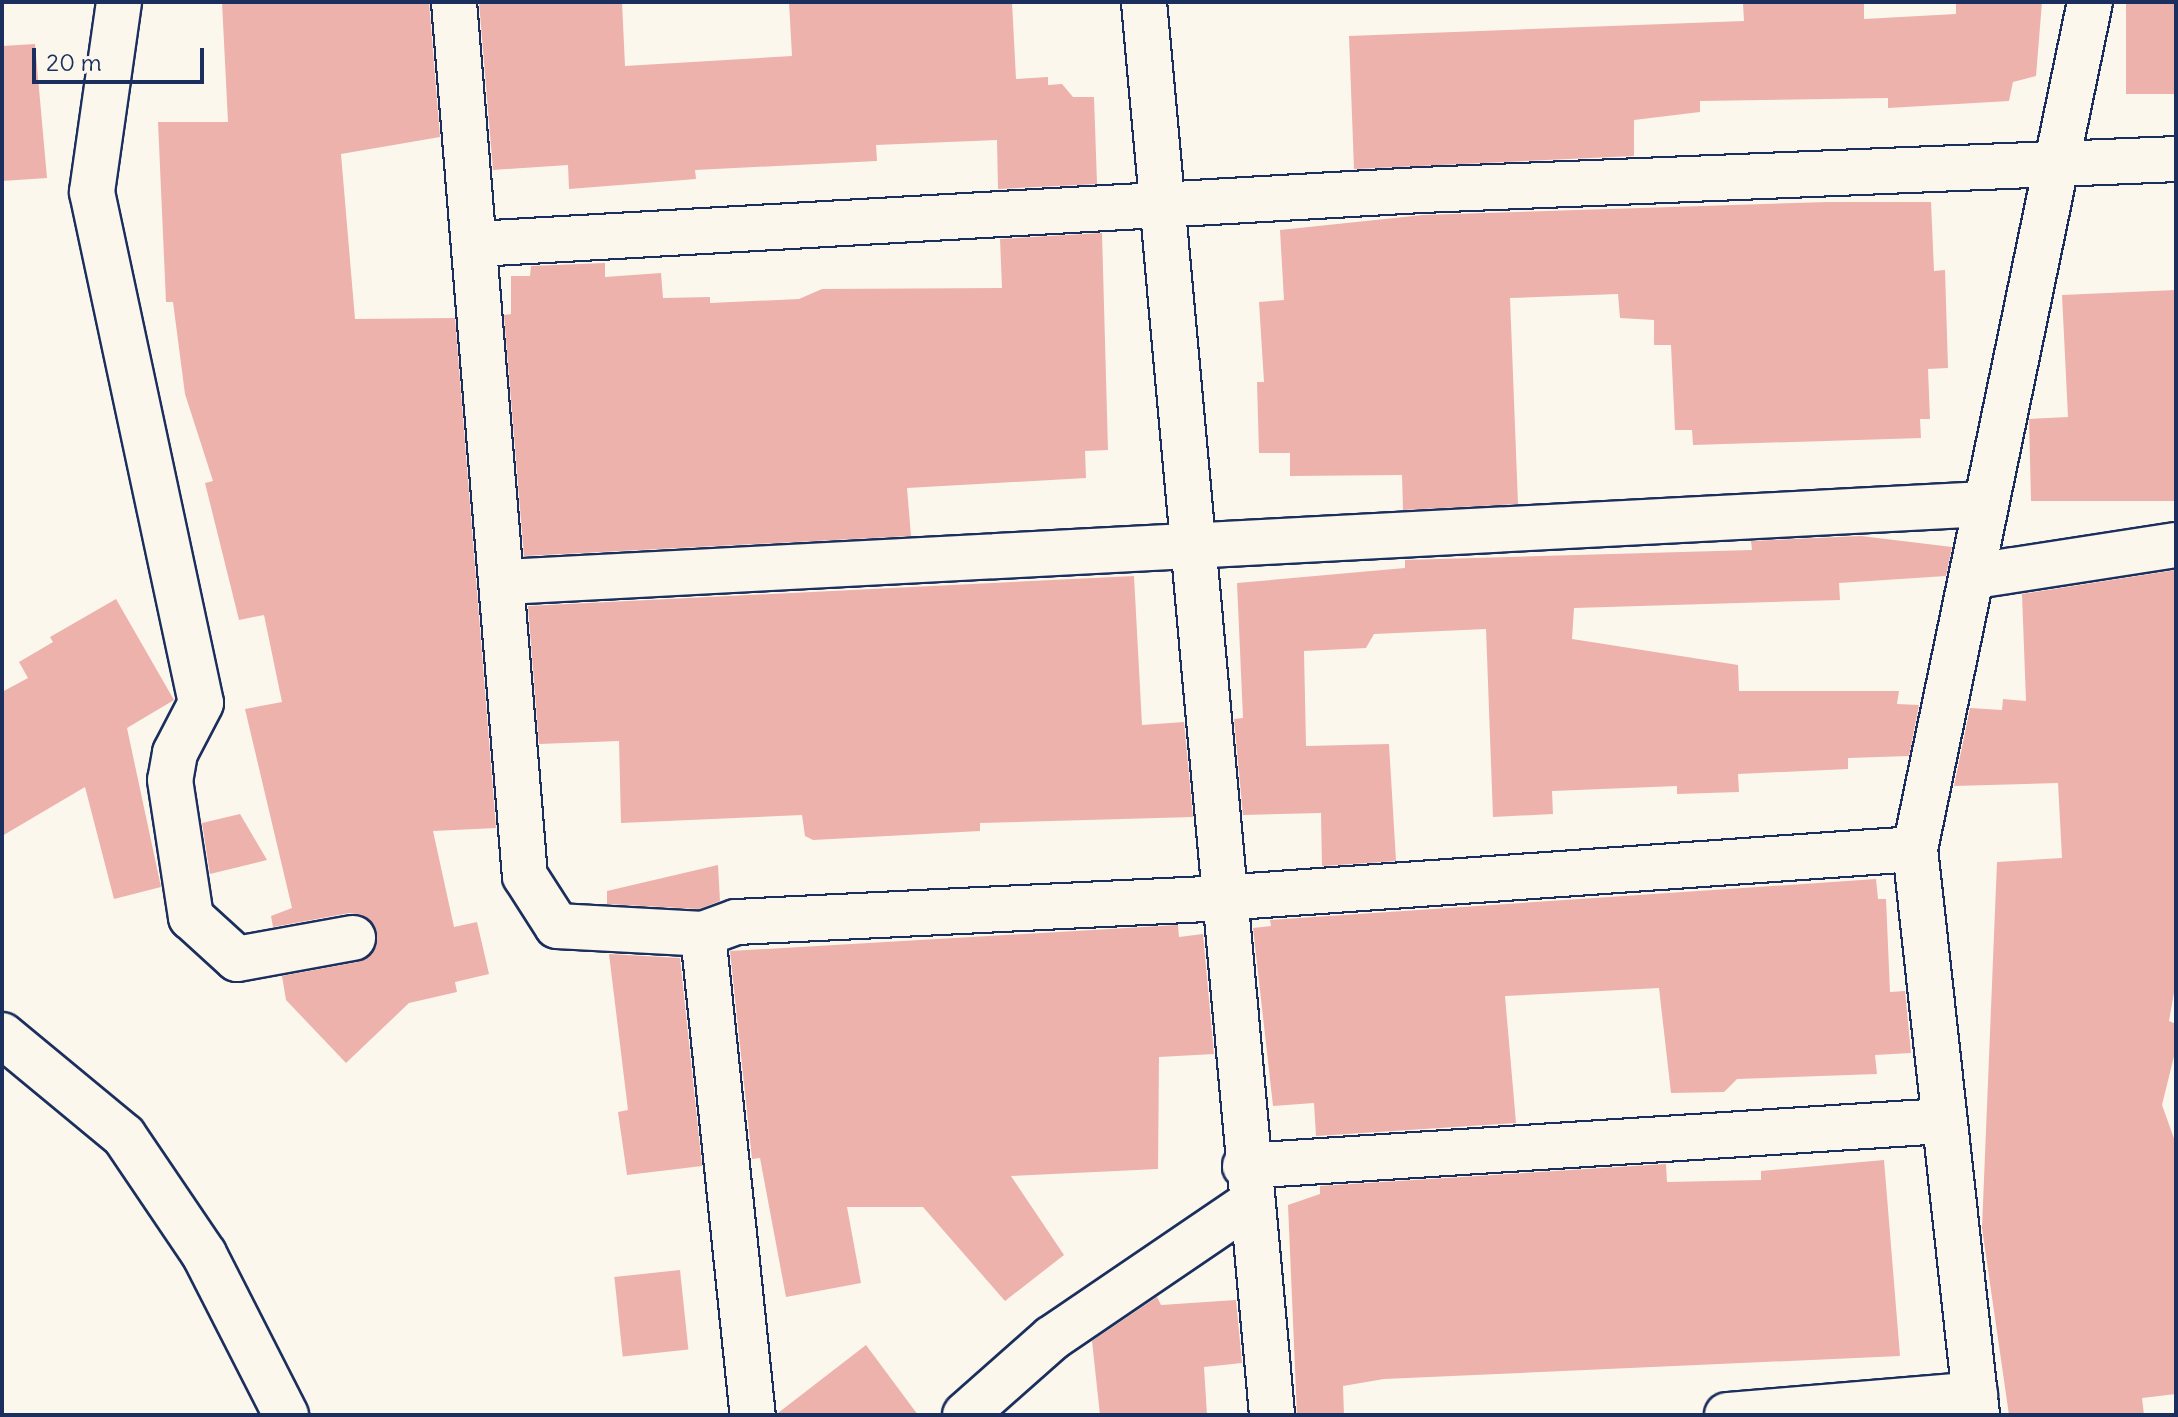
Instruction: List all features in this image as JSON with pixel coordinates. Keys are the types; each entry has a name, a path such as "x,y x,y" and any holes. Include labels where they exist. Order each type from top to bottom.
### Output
{"street":[{"path":"119,2 92,192 201,703 175,753 170,780 191,917 237,959 353,938"},
{"path":"454,2 505,582 525,876 557,926 703,934 736,922 1221,898 1915,849"},
{"path":"1144,2 1160,207 1196,547 1221,898 1246,1185 1272,1415"},
{"path":"1727,1415 1976,1404 1942,1121 1915,849 1975,576 1985,504 2059,164 2090,2"},
{"path":"476,244 1160,207 2176,159"},
{"path":"505,582 1985,504"},
{"path":"1975,576 2176,545"},
{"path":"703,934 753,1415"},
{"path":"2,1035 124,1136 204,1254 286,1415"},
{"path":"965,1415 1052,1338 1246,1185 1942,1121"}],"building":[{"path":"222,2 429,2 440,137 341,154 355,319 455,318 496,828 433,831 454,927 477,922 489,974 455,982 457,992 409,1003 346,1063 286,1000 282,976 358,962 376,947 377,933 362,915 349,913 273,927 271,916 292,908 245,709 282,702 264,615 239,620 205,483 213,481 185,394 173,302 166,302 158,122 228,122"},
{"path":"479,2 622,2 625,66 792,56 789,2 1012,2 1016,79 1048,77 1048,85 1062,84 1073,97 1094,97 1097,184 998,189 997,140 876,145 877,161 695,170 696,179 569,189 568,165 493,170"},
{"path":"1956,2 2042,2 2036,76 2013,82 2009,101 1888,108 1888,98 1700,101 1700,112 1634,120 1634,156 1354,169 1349,36 1744,21 1743,4 1864,4 1864,19 1956,14"},
{"path":"2126,2 2176,2 2176,94 2126,94"},
{"path":"35,44 47,178 2,181 2,46"},
{"path":"1828,202 1931,202 1934,271 1945,270 1948,368 1928,369 1930,419 1920,419 1921,438 1693,445 1692,430 1675,430 1671,345 1654,345 1654,320 1620,318 1618,294 1510,298 1518,504 1403,510 1402,475 1290,476 1290,453 1259,453 1257,382 1264,382 1259,302 1284,300 1280,230 1423,215"},
{"path":"1102,233 1108,450 1085,451 1086,478 907,488 911,536 524,556 504,315 511,314 511,276 530,276 531,266 605,263 605,277 661,273 663,298 710,297 710,303 799,299 822,289 1002,288 1000,239"},
{"path":"2176,290 2176,501 2031,501 2029,419 2068,417 2062,295"},
{"path":"1861,536 1952,547 1946,576 1839,583 1840,600 1574,608 1572,639 1738,665 1739,691 1899,691 1897,704 1919,705 1909,756 1848,758 1848,769 1738,774 1739,792 1677,794 1677,786 1552,791 1553,814 1493,817 1486,629 1374,634 1366,648 1304,651 1306,746 1389,744 1396,861 1322,866 1321,813 1243,815 1234,719 1243,718 1237,583 1405,568 1405,560 1752,550 1751,541"},
{"path":"2176,570 2176,981 2169,1021 2176,1024 2176,1048 2162,1105 2176,1144 2176,1394 2142,1398 2144,1415 2009,1415 1982,1228 1997,862 2062,858 2058,783 1954,786 1970,708 2002,710 2003,699 2026,701 2022,594"},
{"path":"1134,576 1142,725 1184,722 1193,817 980,823 980,831 813,840 805,836 802,815 621,823 619,741 539,744 528,606"},
{"path":"116,599 174,700 127,728 161,887 114,899 85,787 2,836 2,692 28,678 19,662 53,642 50,637"},
{"path":"240,814 267,860 210,874 202,823"},
{"path":"718,865 720,901 699,909 607,904 607,891"},
{"path":"1876,879 1878,899 1886,899 1890,992 1905,991 1911,1053 1875,1055 1877,1074 1737,1079 1724,1092 1671,1093 1659,988 1505,996 1516,1123 1316,1136 1314,1103 1273,1106 1253,928 1271,926 1270,920"},
{"path":"1178,925 1179,937 1203,934 1214,1054 1159,1057 1158,1169 1011,1176 1064,1255 1005,1301 923,1207 847,1207 861,1283 786,1297 760,1158 752,1159 730,951"},
{"path":"609,954 680,958 702,1166 627,1175 618,1112 628,1110"},
{"path":"1884,1160 1900,1356 1384,1379 1343,1386 1344,1415 1297,1415 1288,1205 1320,1194 1320,1186 1666,1164 1667,1182 1761,1180 1761,1171"},
{"path":"680,1270 688,1350 623,1356 614,1277"},
{"path":"1157,1297 1161,1305 1236,1300 1242,1363 1204,1367 1207,1415 1100,1415 1092,1341"},
{"path":"866,1345 918,1415 778,1415 778,1413"}]}
